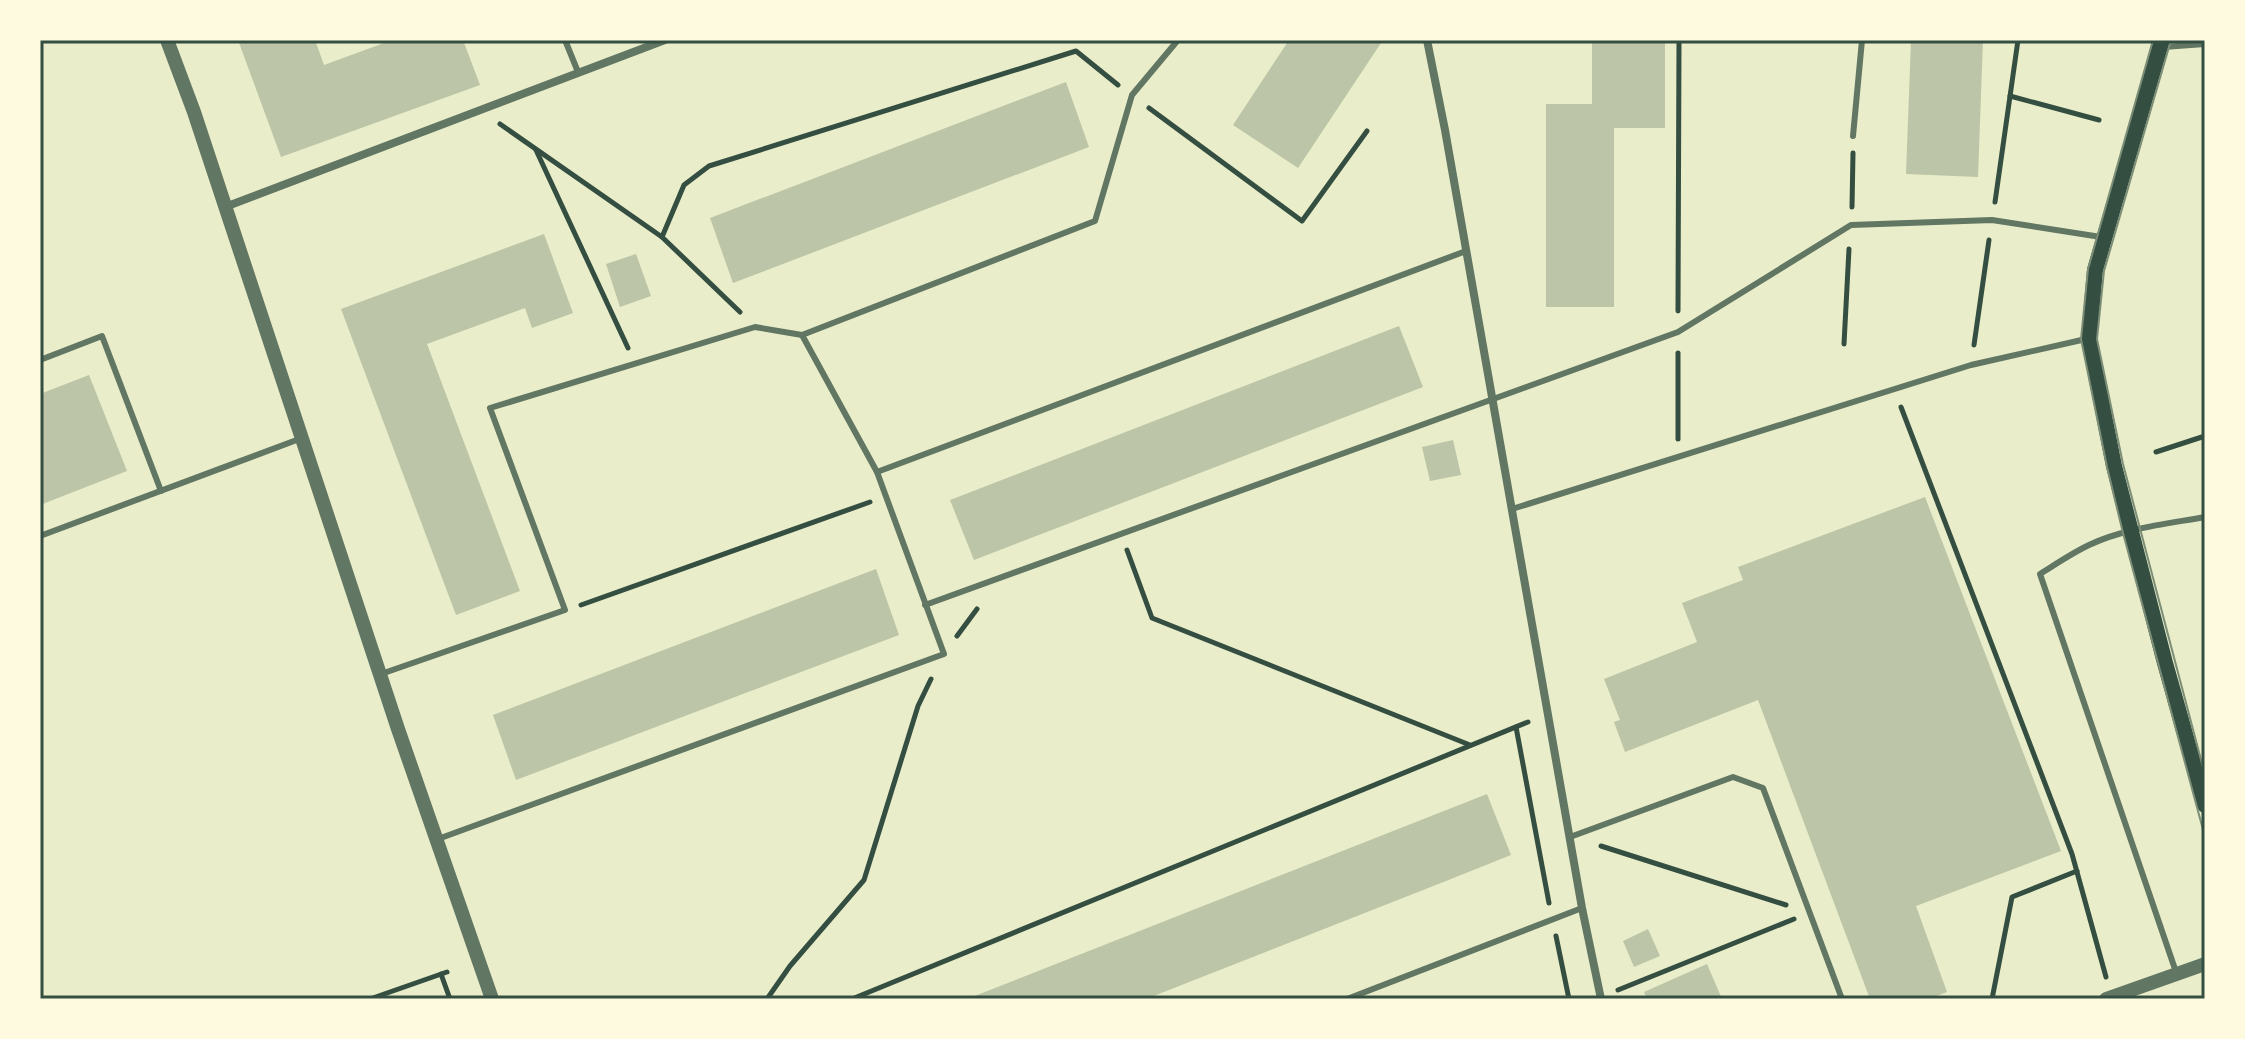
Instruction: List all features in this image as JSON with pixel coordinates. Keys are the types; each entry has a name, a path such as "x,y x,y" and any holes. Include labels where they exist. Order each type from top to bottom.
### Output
{"main road":[{"path":"2161,44 2095,270 2089,339 2114,466 2205,805"}],"street":[{"path":"167,40 492,999"},
{"path":"225,207 665,40"},
{"path":"1427,40 1582,908 1601,998"},
{"path":"2108,998 2205,964"}],"lane":[{"path":"565,40 578,72"},
{"path":"380,674 565,610 490,408 755,327 802,335 1095,221 1132,95 1178,40"},
{"path":"1853,136 1862,40"},
{"path":"2161,44 2205,44"},
{"path":"925,605 1678,332 1851,225 1992,220 2104,238"},
{"path":"877,472 1466,251"},
{"path":"436,840 944,654 877,472 802,335"},
{"path":"40,360 102,336 161,491"},
{"path":"1512,509 1971,365 2089,339"},
{"path":"40,536 302,438"},
{"path":"2177,974 2040,574 2090,545 2131,531 2205,517"},
{"path":"1570,837 1733,777 1763,788 1842,999"},
{"path":"1347,999 1582,908"}],"path":[{"path":"1678,456 1679,40"},
{"path":"662,237 684,185 709,166 1076,51 1302,221 1367,131"},
{"path":"2010,96 2099,120"},
{"path":"479,109 662,237 755,327"},
{"path":"536,149 635,364"},
{"path":"1895,391 2077,871 2108,998"},
{"path":"2156,452 2205,436"},
{"path":"565,610 886,497"},
{"path":"1120,533 1152,618 1471,745"},
{"path":"767,999 790,966 864,880 918,706 944,654 1002,576"},
{"path":"852,999 1548,714"},
{"path":"1516,727 1569,999"},
{"path":"1570,837 1810,913"},
{"path":"1992,999 2012,897 2077,871"},
{"path":"1601,998 1810,913"},
{"path":"370,999 444,973 450,999"}],"building":[{"path":"238,40 315,40 324,65 384,43 383,40 463,40 480,85 281,157"},
{"path":"1289,40 1377,40 1381,43 1298,168 1233,125"},
{"path":"1592,40 1665,40 1665,128 1614,128 1614,307 1546,307 1546,104 1592,104"},
{"path":"1911,40 1983,40 1978,177 1906,174"},
{"path":"1066,82 1089,147 733,283 710,218"},
{"path":"544,234 573,313 532,328 525,308 427,344 520,591 456,615 341,309"},
{"path":"636,254 651,296 620,307 606,264"},
{"path":"1399,326 1423,387 974,560 950,500"},
{"path":"89,375 127,471 40,505 40,394"},
{"path":"1453,440 1461,475 1430,481 1422,447"},
{"path":"1925,497 2061,851 1916,906 1947,992 1929,999 1870,999 1758,700 1625,752 1614,722 1620,720 1604,679 1697,642 1682,603 1743,580 1738,567"},
{"path":"876,569 899,635 516,780 493,715"},
{"path":"1487,794 1511,855 1446,881 1146,999 967,999"},
{"path":"1648,929 1660,956 1634,967 1623,941"},
{"path":"1707,964 1722,999 1647,999 1644,992"}],"tram line":[{"path":"2153,40 2088,269 2081,339 2123,533 2205,837"},
{"path":"2171,40 2104,271 2097,339 2123,464 2205,775"}]}
